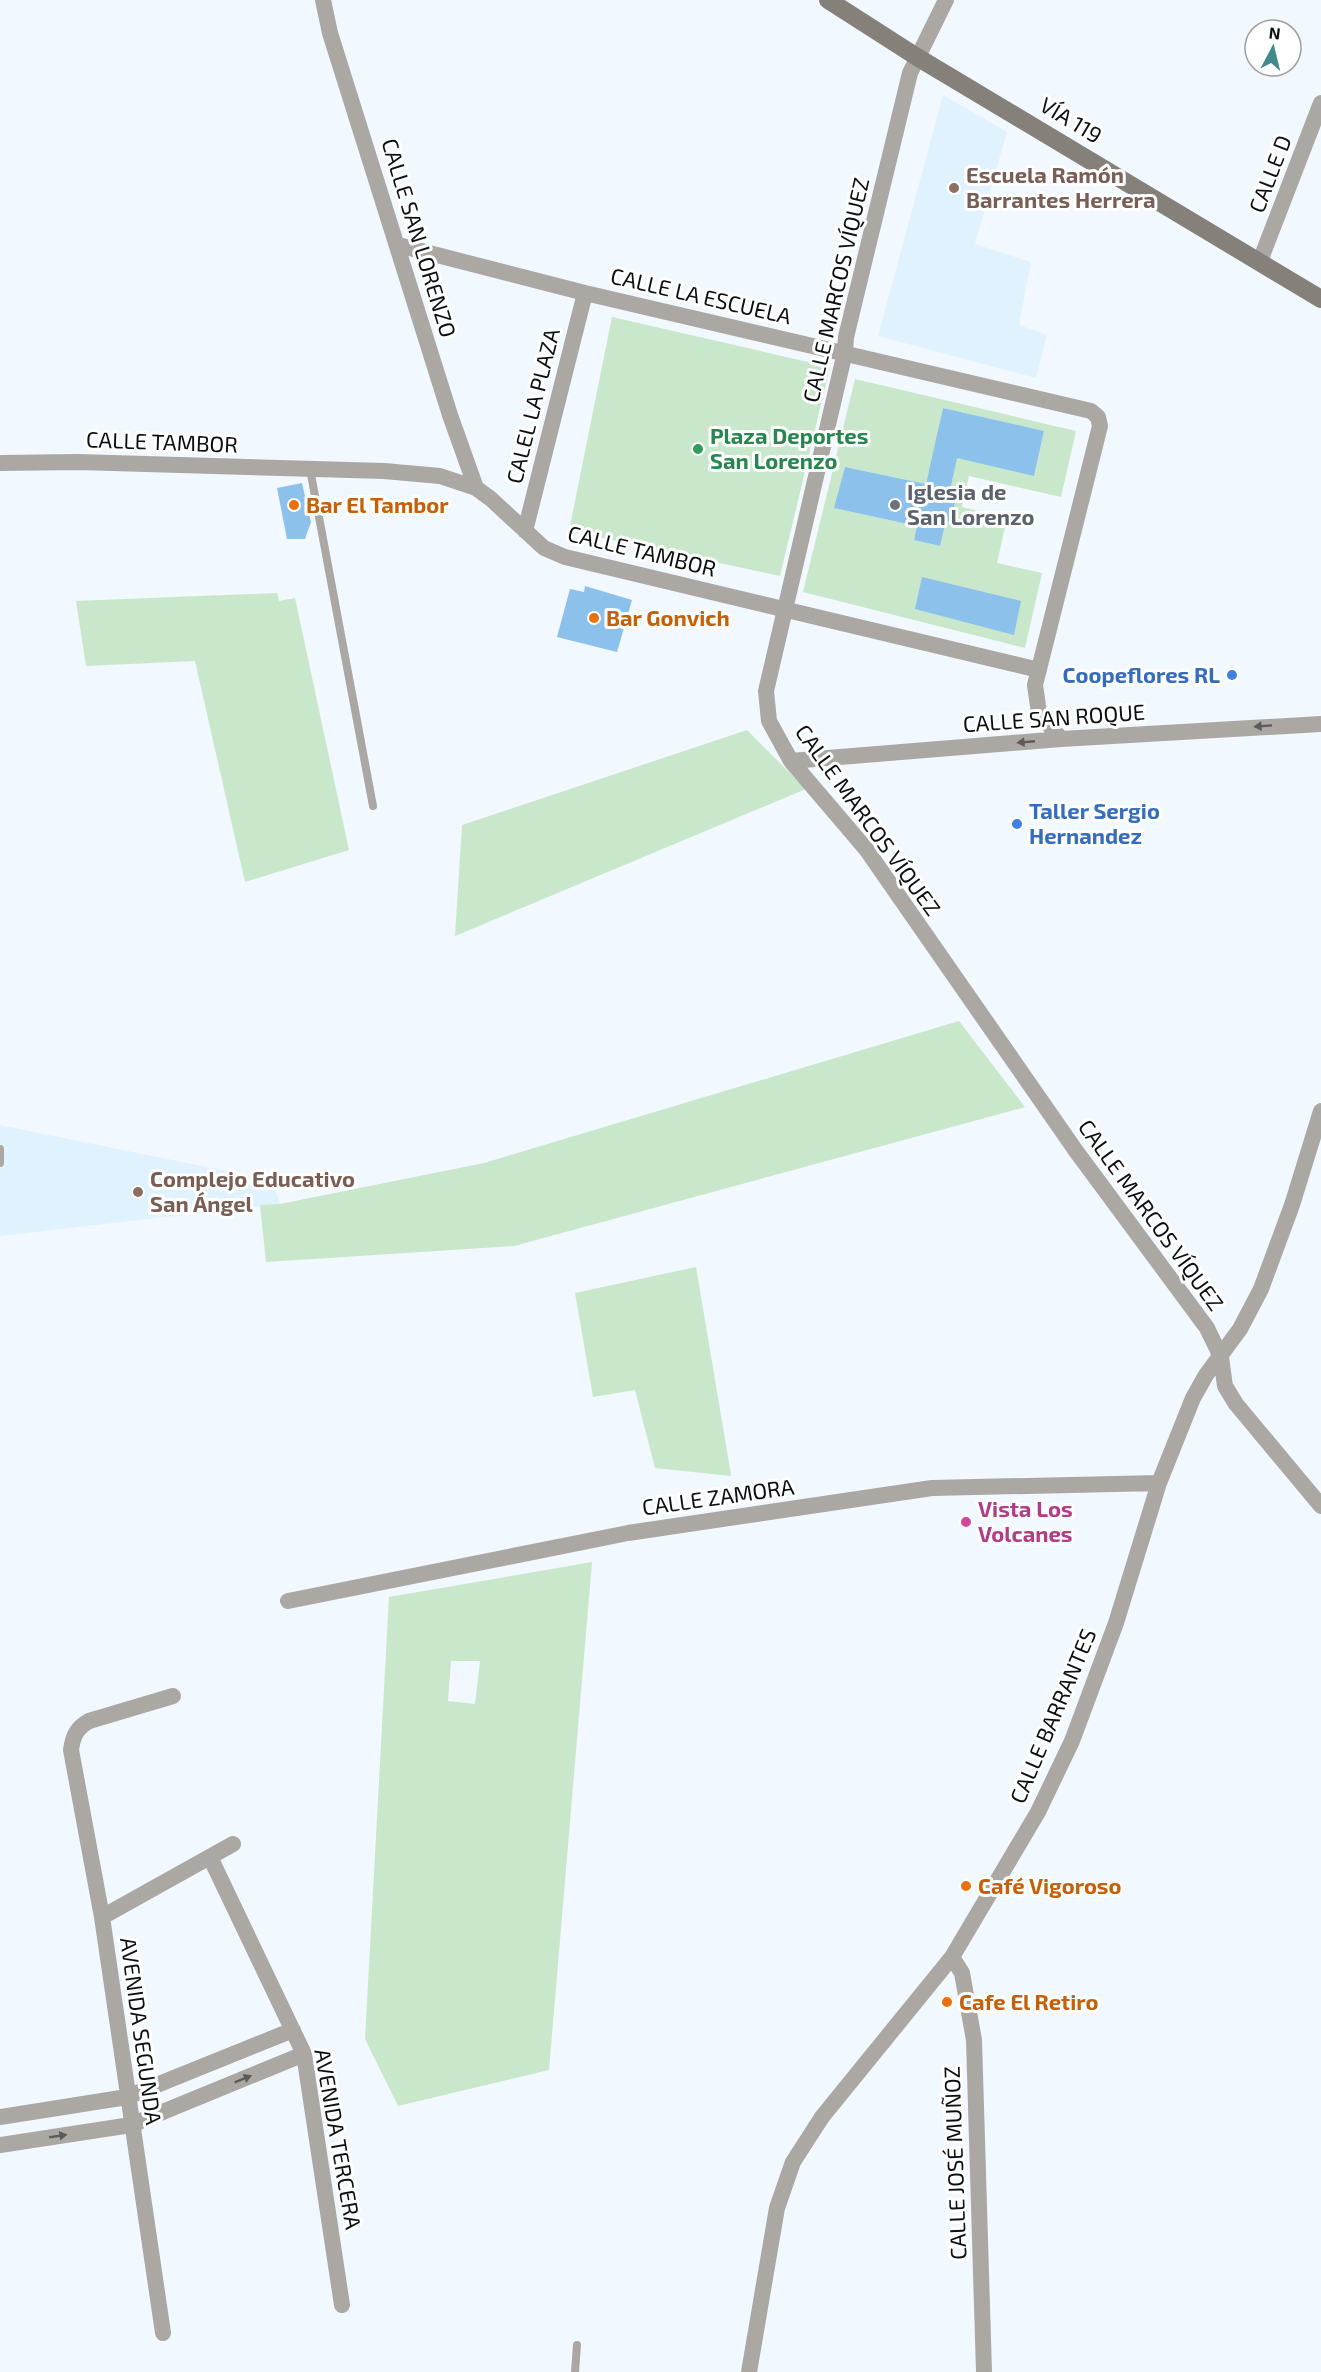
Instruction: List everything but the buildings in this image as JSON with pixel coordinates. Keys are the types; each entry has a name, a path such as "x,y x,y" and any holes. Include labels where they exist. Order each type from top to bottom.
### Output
{"main road":[{"name":"VÍA 119","path":"828,0 917,57 1321,299"}],"street":[{"name":"CALLE SAN LORENZO","path":"323,0 330,33 450,415 476,488"},
{"name":"CALLE MARCOS VÍQUEZ","path":"946,0 910,74 846,337 845,352 766,691 769,721 791,761 866,849 1076,1151 1207,1328 1221,1357 1226,1386 1236,1404 1321,1506"},
{"name":"CALLE D","path":"1260,261 1321,103"},
{"name":"CALLE LA ESCUELA","path":"398,245 585,293 1091,411 1098,417 1100,426 1038,670"},
{"name":"CALEL LA PLAZA","path":"525,531 585,293"},
{"name":"CALLE TAMBOR","path":"0,463 78,462 384,471 440,476 476,488 544,548 565,558 1038,670"},
{"path":"1038,670 1035,685 1040,713 1061,739"},
{"name":"CALLE SAN ROQUE","path":"791,761 1061,739 1321,724"},
{"name":"CALLE BARRANTES","path":"749,2372 777,2208 793,2162 822,2117 952,1957 1038,1812 1072,1741 1116,1623 1159,1483 1193,1398 1240,1329 1261,1289 1292,1205 1321,1111"},
{"name":"CALLE ZAMORA","path":"288,1601 627,1533 932,1488 1159,1483"},
{"name":"AVENIDA SEGUNDA","path":"163,2333 102,1917 71,1750 72,1737 80,1726 172,1696"},
{"path":"102,1917 233,1844"},
{"name":"AVENIDA TERCERA","path":"210,1857 304,2054 342,2305"},
{"name":"CALLE JOSÉ MUÑOZ","path":"952,1957 962,1973 974,2040 984,2372"},
{"path":"0,2117 127,2097 293,2030"},
{"path":"0,2145 131,2125 304,2054"}],"lane":[{"path":"310,469 373,806"},
{"path":"0,1149 0,1163"},
{"path":"575,2372 577,2345"}],"shaded area":[{"name":"Escuela Ramón Barrantes Herrera","path":"943,95 1007,132 975,244 1031,262 1019,325 1047,335 1036,378 878,336"},
{"name":"Complejo Educativo San Ángel","path":"0,1125 271,1180 280,1204 0,1236"}],"green space":[{"name":"Plaza Deportes San Lorenzo","path":"612,317 830,367 780,576 569,531"},
{"path":"855,379 1076,431 1061,497 969,476 962,507 1007,518 997,563 1042,573 1025,648 803,592","holes":["943,408 1044,431 1034,475 934,452","845,467 926,484 929,471 953,477 948,500 955,502 952,522 946,521 940,546 914,540 917,526 835,508"]},
{"path":"277,593 279,601 295,598 349,850 245,882 195,661 86,666 76,601"},
{"path":"747,730 806,789 455,936 462,825"},
{"path":"959,1021 1025,1107 514,1246 266,1262 260,1205 280,1204 484,1163"},
{"path":"696,1267 731,1476 655,1468 635,1390 593,1397 575,1293"},
{"path":"592,1562 549,2070 398,2106 365,2039 389,1597","holes":["451,1661 480,1661 475,1704 448,1701"]}],"place":[{"name":"Escuela Ramón Barrantes Herrera","path":"954,188"},
{"name":"Plaza Deportes San Lorenzo","path":"698,449"},
{"name":"Bar El Tambor","path":"294,505"},
{"name":"Iglesia de San Lorenzo","path":"895,505"},
{"name":"Bar Gonvich","path":"594,618"},
{"name":"Coopeflores RL","path":"1232,675"},
{"name":"Taller Sergio Hernandez","path":"1017,824"},
{"name":"Complejo Educativo San Ángel","path":"138,1192"},
{"name":"Vista Los Volcanes","path":"966,1522"},
{"name":"Café Vigoroso","path":"966,1886"},
{"name":"Cafe El Retiro","path":"947,2002"}]}
